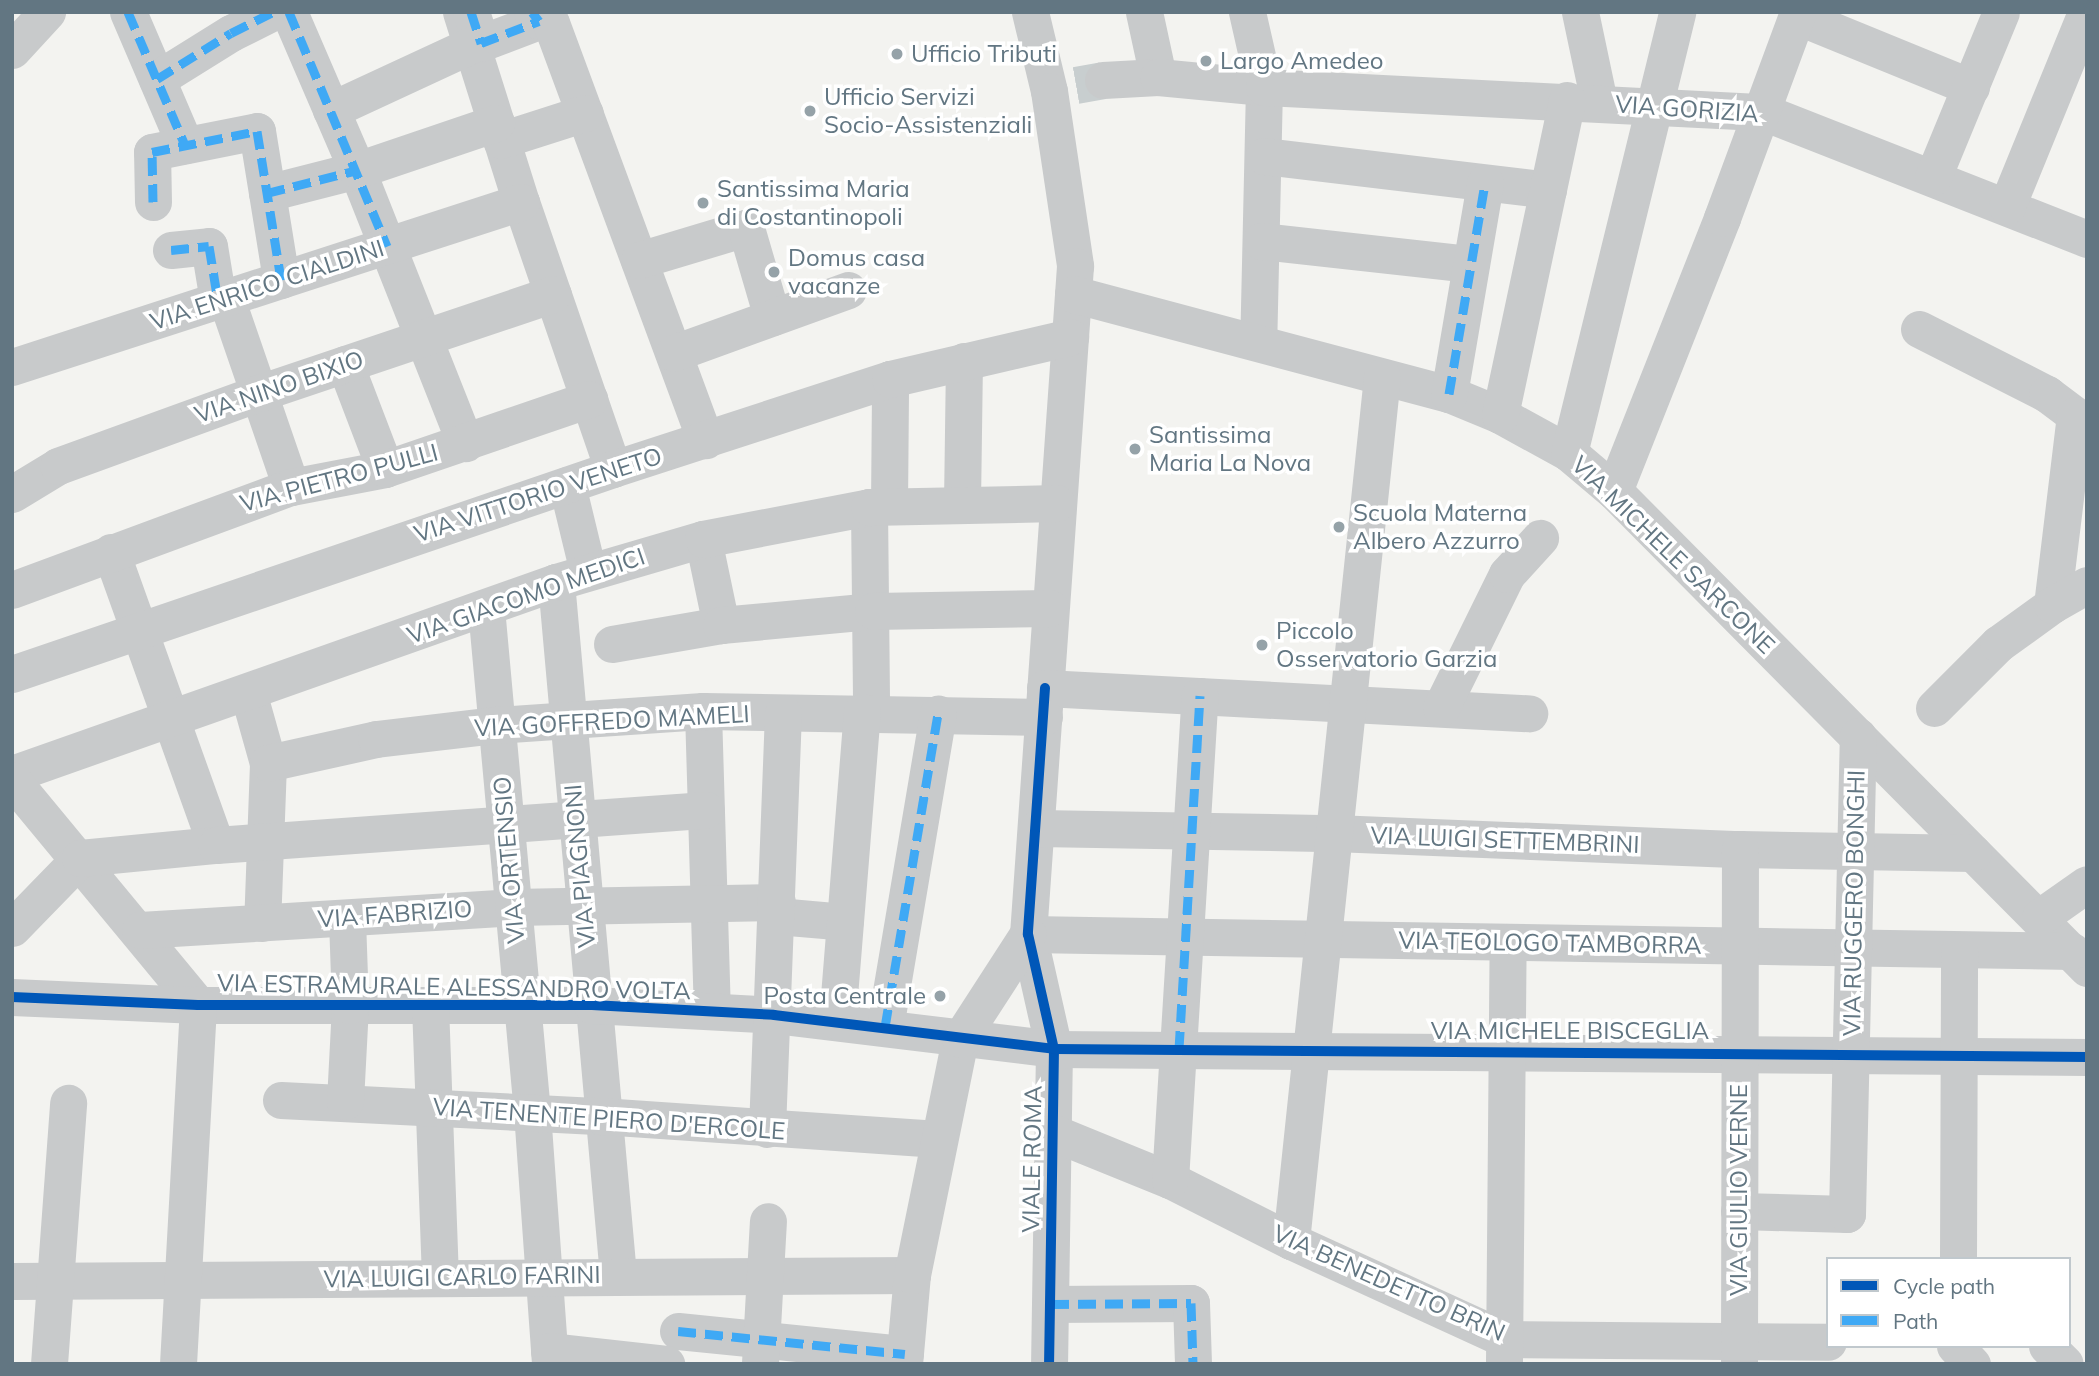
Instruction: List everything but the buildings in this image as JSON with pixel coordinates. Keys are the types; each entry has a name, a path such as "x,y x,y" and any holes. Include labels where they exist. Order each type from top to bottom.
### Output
{"street":[{"path":"157,79 231,33 273,12"},
{"path":"289,12 357,170 466,443"},
{"path":"550,1357 761,1352 905,1359 912,1275 960,1039 1028,934 1073,294 1076,85 1030,12"},
{"path":"1144,12 1158,77"},
{"path":"1247,12 1264,87 1258,342"},
{"path":"1500,415 1548,190 1583,101 1580,12"},
{"path":"1569,453 1678,12"},
{"path":"1933,177 2001,12"},
{"path":"2007,206 2086,12"},
{"path":"1614,491 1763,112 1798,14 1970,87"},
{"path":"468,23 481,43 539,21 542,16"},
{"path":"542,16 585,113 705,440"},
{"path":"331,110 468,23"},
{"path":"468,23 521,202 613,469"},
{"path":"137,26 185,145"},
{"name":"VIA GORIZIA","path":"1076,85 1158,77 1264,87 1763,112 2087,239"},
{"path":"267,193 499,132 585,113"},
{"path":"153,202 152,152 257,131 281,280"},
{"path":"1264,156 1548,190"},
{"path":"1449,394 1485,183"},
{"name":"VIA ENRICO CIALDINI","path":"12,367 521,202"},
{"path":"639,260 746,228 772,317"},
{"path":"1261,240 1471,264"},
{"path":"171,250 209,246 222,300 259,393 290,486"},
{"path":"674,353 848,290"},
{"name":"VIA MICHELE SARCONE","path":"1073,294 1449,394 1500,415 1569,453 1614,491 1973,853 2040,917 2079,960"},
{"name":"VIA NINO BIXIO","path":"12,494 58,466 259,393 553,295"},
{"path":"1920,330 2047,394 2075,415 2052,605"},
{"name":"VIA VITTORIO VENETO","path":"12,674 613,469 890,379 1070,337"},
{"path":"962,503 964,361"},
{"path":"345,364 385,469"},
{"path":"1291,1241 1382,377"},
{"path":"837,1021 867,712 879,506 890,379"},
{"name":"VIA PIETRO PULLI","path":"12,590 290,486 385,469 589,399"},
{"name":"VIA PIAGNONI","path":"568,485 572,577 568,720 601,1116 618,1275"},
{"name":"VIA GIACOMO MEDICI","path":"12,774 572,577 703,539 879,506 1057,503"},
{"path":"1441,708 1507,574 1541,538"},
{"path":"703,539 721,625"},
{"path":"111,552 216,845"},
{"path":"1934,708 1998,644 2052,605 2087,585"},
{"name":"VIA ORTENSIO","path":"486,608 532,1112 550,1357"},
{"path":"612,644 721,625 873,611 1050,608"},
{"path":"248,692 268,763 262,923"},
{"path":"1170,1181 1200,696"},
{"name":"VIA GOFFREDO MAMELI","path":"268,763 376,739 496,725 703,710 938,713 1045,702 1200,696 1529,713"},
{"path":"703,710 712,1011"},
{"path":"767,1129 774,1015 783,713"},
{"path":"885,1027 938,713"},
{"name":"VIA RUGGERO BONGHI","path":"1739,1211 1847,1214 1858,736"},
{"path":"12,780 80,858 198,1004 178,1364"},
{"path":"12,928 80,858 216,845 706,810"},
{"name":"VIA LUIGI SETTEMBRINI","path":"1037,828 1192,829 1740,849 1973,853"},
{"name":"VIA GIULIO VERNE","path":"1739,1353 1740,849"},
{"path":"2040,917 2087,884"},
{"name":"VIA FABRIZIO","path":"139,930 513,906 709,902 777,909 845,922"},
{"path":"345,1101 350,1005 347,918"},
{"name":"VIA TEOLOGO TAMBORRA","path":"1028,934 1959,951 2079,960"},
{"name":"VIALE ROMA","path":"1028,934 1054,1049 1049,1364"},
{"path":"1504,1351 1508,942"},
{"path":"1958,1257 1959,951"},
{"name":"VIA ESTRAMURALE ALESSANDRO VOLTA","path":"12,997 198,1004 592,1004 774,1015 885,1027 960,1039"},
{"path":"430,1004 440,1277"},
{"path":"960,1039 1054,1049"},
{"name":"VIA MICHELE BISCEGLIA","path":"1054,1049 2087,1057"},
{"name":"VIA TENENTE PIERO D'ERCOLE","path":"281,1100 345,1101 601,1116 938,1139"},
{"path":"49,1364 68,1102"},
{"name":"VIA BENEDETTO BRIN","path":"1054,1133 1170,1181 1504,1351 1739,1353 1826,1342"},
{"path":"761,1352 768,1222"},
{"name":"VIA LUIGI CARLO FARINI","path":"12,1281 766,1273 912,1275"},
{"path":"674,1353 679,1274"},
{"path":"1051,1304 1191,1303 1193,1364"},
{"path":"1957,1348 1972,1364"},
{"path":"2049,1348 2064,1364"}],"tunnel":[{"path":"1076,85 1103,80"}],"marked path":[{"path":"128,12 185,145"},
{"path":"157,79 231,33 273,12"},
{"path":"289,12 387,246"},
{"path":"471,12 481,43 539,21 532,12"},
{"path":"153,202 152,152 257,131 281,280"},
{"path":"267,193 357,170"},
{"path":"1449,394 1485,183"},
{"path":"171,250 209,246 218,301"},
{"path":"1179,1049 1200,696"},
{"path":"885,1027 938,713"},
{"path":"1051,1304 1191,1303 1193,1364"},
{"path":"678,1331 905,1354"}],"cycle path":[{"path":"1045,688 1028,934 1054,1049 1049,1364"},
{"path":"12,997 198,1005 592,1005 774,1015 1054,1049 2087,1057"}],"place":[{"name":"Ufficio Tributi","path":"897,54"},
{"name":"Largo Amedeo","path":"1206,61"},
{"name":"Ufficio Servizi Socio-Assistenziali","path":"810,111"},
{"name":"Santissima Maria di Costantinopoli","path":"703,203"},
{"name":"Domus casa vacanze","path":"774,272"},
{"name":"Santissima Maria La Nova","path":"1135,449"},
{"name":"Scuola Materna Albero Azzurro","path":"1339,527"},
{"name":"Piccolo Osservatorio Garzia","path":"1262,645"},
{"name":"Posta Centrale","path":"940,996"}]}
